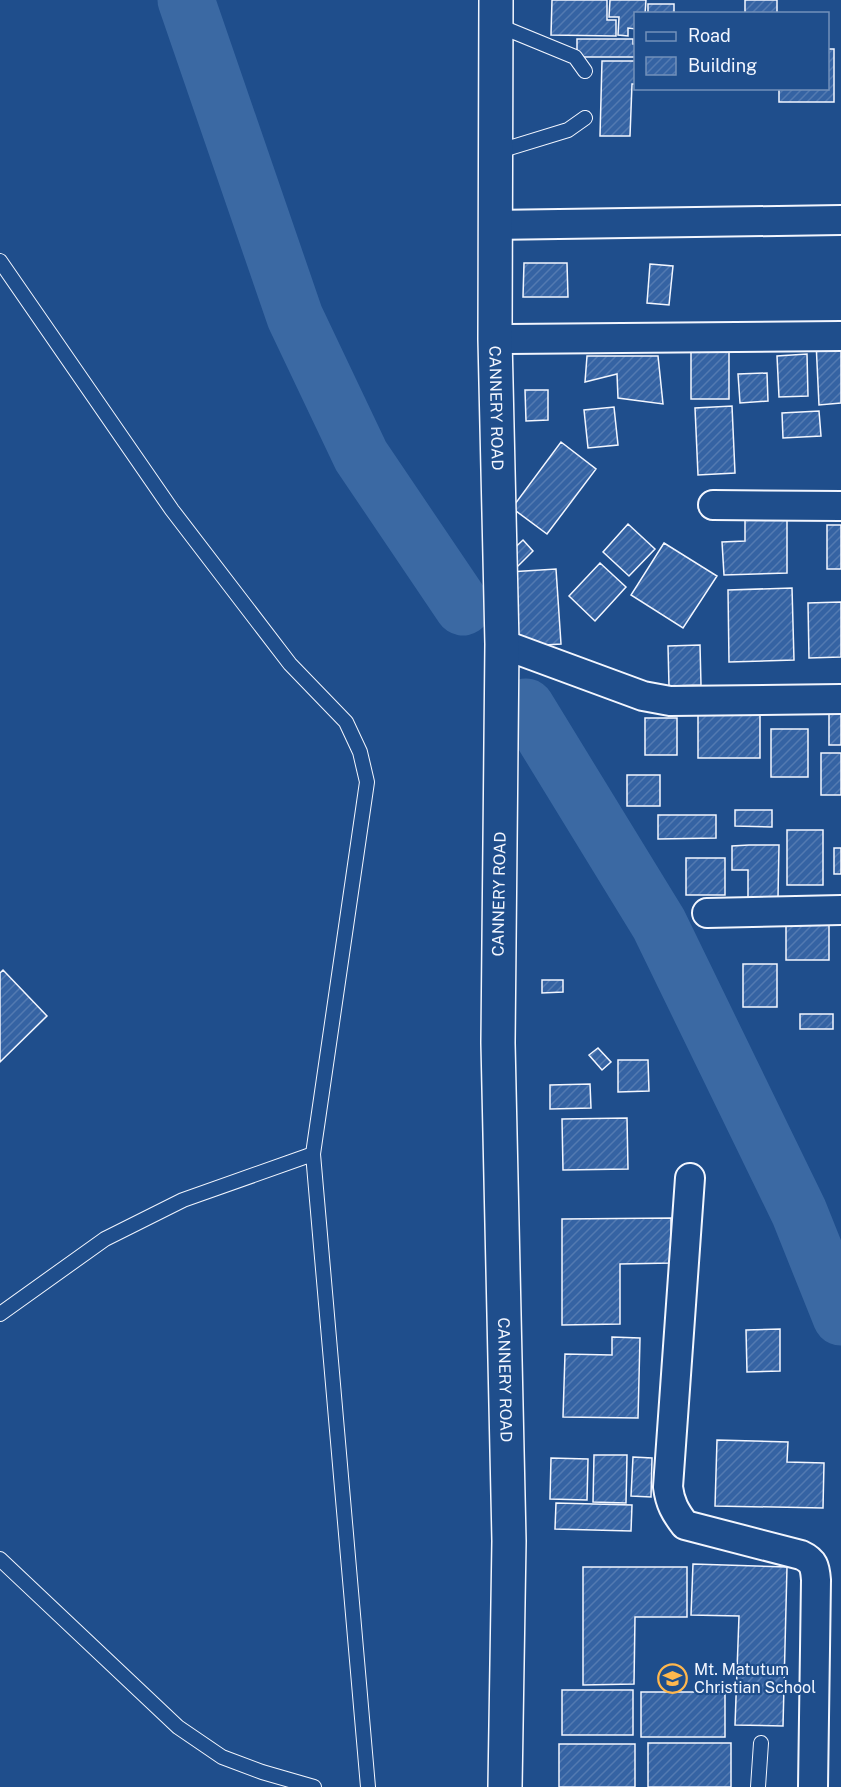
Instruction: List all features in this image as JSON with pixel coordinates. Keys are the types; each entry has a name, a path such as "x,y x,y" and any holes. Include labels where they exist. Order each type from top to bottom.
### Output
{"main road":[{"name":"CANNERY ROAD","path":"496,12 495,339 502,644 498,1043 509,1541 505,1787"}],"street":[{"path":"495,225 841,220"},
{"path":"495,339 841,336"},
{"path":"713,505 841,506"},
{"path":"502,644 643,696 670,701 841,699"},
{"path":"707,913 841,910"},
{"path":"690,1178 669,1499 674,1511 685,1524 801,1555 810,1559 815,1566 813,1787"}],"lane":[{"path":"496,12 575,57 585,71"},
{"path":"495,153 568,130 585,117"},
{"path":"0,261 172,510 290,664 346,722 360,752 367,782 313,1154 368,1787"},
{"path":"0,1314 105,1239 183,1200 313,1154"},
{"path":"0,1559 178,1727 222,1756 262,1772 314,1787"},
{"path":"758,1787 761,1743"}],"building":[{"path":"552,0 607,0 607,20 616,20 616,36 551,35"},
{"path":"610,0 646,0 645,12 634,12 634,29 628,28 628,36 618,35 619,17 609,17"},
{"path":"745,0 777,0 777,12 745,12"},
{"path":"648,4 674,4 674,12 648,12"},
{"path":"577,39 633,39 634,57 577,57"},
{"path":"829,49 834,49 834,102 779,102 779,90 829,90"},
{"path":"602,61 634,61 630,136 600,136"},
{"path":"524,263 567,263 568,297 523,297"},
{"path":"650,264 673,266 669,305 647,303"},
{"path":"841,340 841,403 819,405 816,342"},
{"path":"691,350 729,350 729,399 691,399"},
{"path":"807,354 808,396 779,397 777,356"},
{"path":"587,356 658,356 663,404 618,398 617,374 585,382"},
{"path":"767,373 768,401 740,403 738,374"},
{"path":"525,390 548,390 548,420 526,421"},
{"path":"732,406 735,473 698,475 695,408"},
{"path":"614,407 618,445 588,448 584,410"},
{"path":"819,411 821,436 783,438 782,413"},
{"path":"561,442 596,469 547,534 512,508"},
{"path":"745,510 787,510 787,573 724,575 722,542 745,541"},
{"path":"628,524 655,549 629,576 603,552"},
{"path":"827,525 841,525 841,569 827,569"},
{"path":"523,540 533,551 516,568 505,557"},
{"path":"664,543 717,576 683,628 631,595"},
{"path":"600,563 626,587 595,621 569,596"},
{"path":"556,569 561,644 513,647 509,572"},
{"path":"792,588 794,660 729,662 728,590"},
{"path":"841,602 841,657 809,658 808,603"},
{"path":"700,645 701,685 669,686 668,646"},
{"path":"829,706 841,706 841,745 829,745"},
{"path":"698,710 760,710 760,758 698,758"},
{"path":"645,718 677,718 677,755 645,755"},
{"path":"771,729 808,729 808,777 771,777"},
{"path":"821,753 841,753 841,795 821,795"},
{"path":"627,775 660,775 660,806 627,806"},
{"path":"735,810 772,810 772,827 735,826"},
{"path":"658,815 716,815 716,838 658,839"},
{"path":"787,830 823,830 823,885 787,885"},
{"path":"779,845 778,898 748,898 748,870 732,870 732,846"},
{"path":"834,848 841,848 841,874 834,874"},
{"path":"686,858 725,858 725,895 686,895"},
{"path":"786,915 829,915 829,960 786,960"},
{"path":"743,964 777,964 777,1007 743,1007"},
{"path":"3,970 47,1016 0,1062 0,973"},
{"path":"542,980 563,980 563,992 542,993"},
{"path":"800,1014 833,1014 833,1029 800,1029"},
{"path":"598,1048 611,1062 602,1070 589,1055"},
{"path":"618,1060 648,1060 649,1091 618,1092"},
{"path":"590,1084 591,1108 550,1109 550,1085"},
{"path":"627,1118 628,1169 563,1170 562,1119"},
{"path":"671,1218 671,1263 620,1264 620,1324 562,1325 562,1219"},
{"path":"780,1329 780,1371 747,1372 746,1330"},
{"path":"612,1337 640,1338 638,1418 563,1417 565,1354 612,1355"},
{"path":"717,1440 788,1442 787,1462 824,1463 823,1508 715,1506"},
{"path":"594,1455 627,1455 626,1503 593,1502"},
{"path":"633,1457 652,1458 651,1497 631,1496"},
{"path":"551,1458 588,1459 587,1500 550,1499"},
{"path":"556,1503 632,1505 631,1531 555,1529"},
{"path":"693,1564 787,1567 783,1726 735,1725 739,1616 691,1615"},
{"path":"583,1567 687,1567 687,1617 635,1617 634,1684 583,1685"},
{"path":"562,1690 633,1690 633,1735 562,1735"},
{"path":"641,1692 725,1692 725,1737 641,1737"},
{"path":"648,1743 731,1743 731,1787 648,1787"},
{"path":"559,1744 635,1744 635,1787 559,1787"}],"waterway":[{"path":"186,0 295,317 361,456 463,607"},
{"path":"526,707 659,924 799,1212 841,1317"}],"place":[{"name":"Mt. Matutum Christian School","path":"673,1678"}]}
